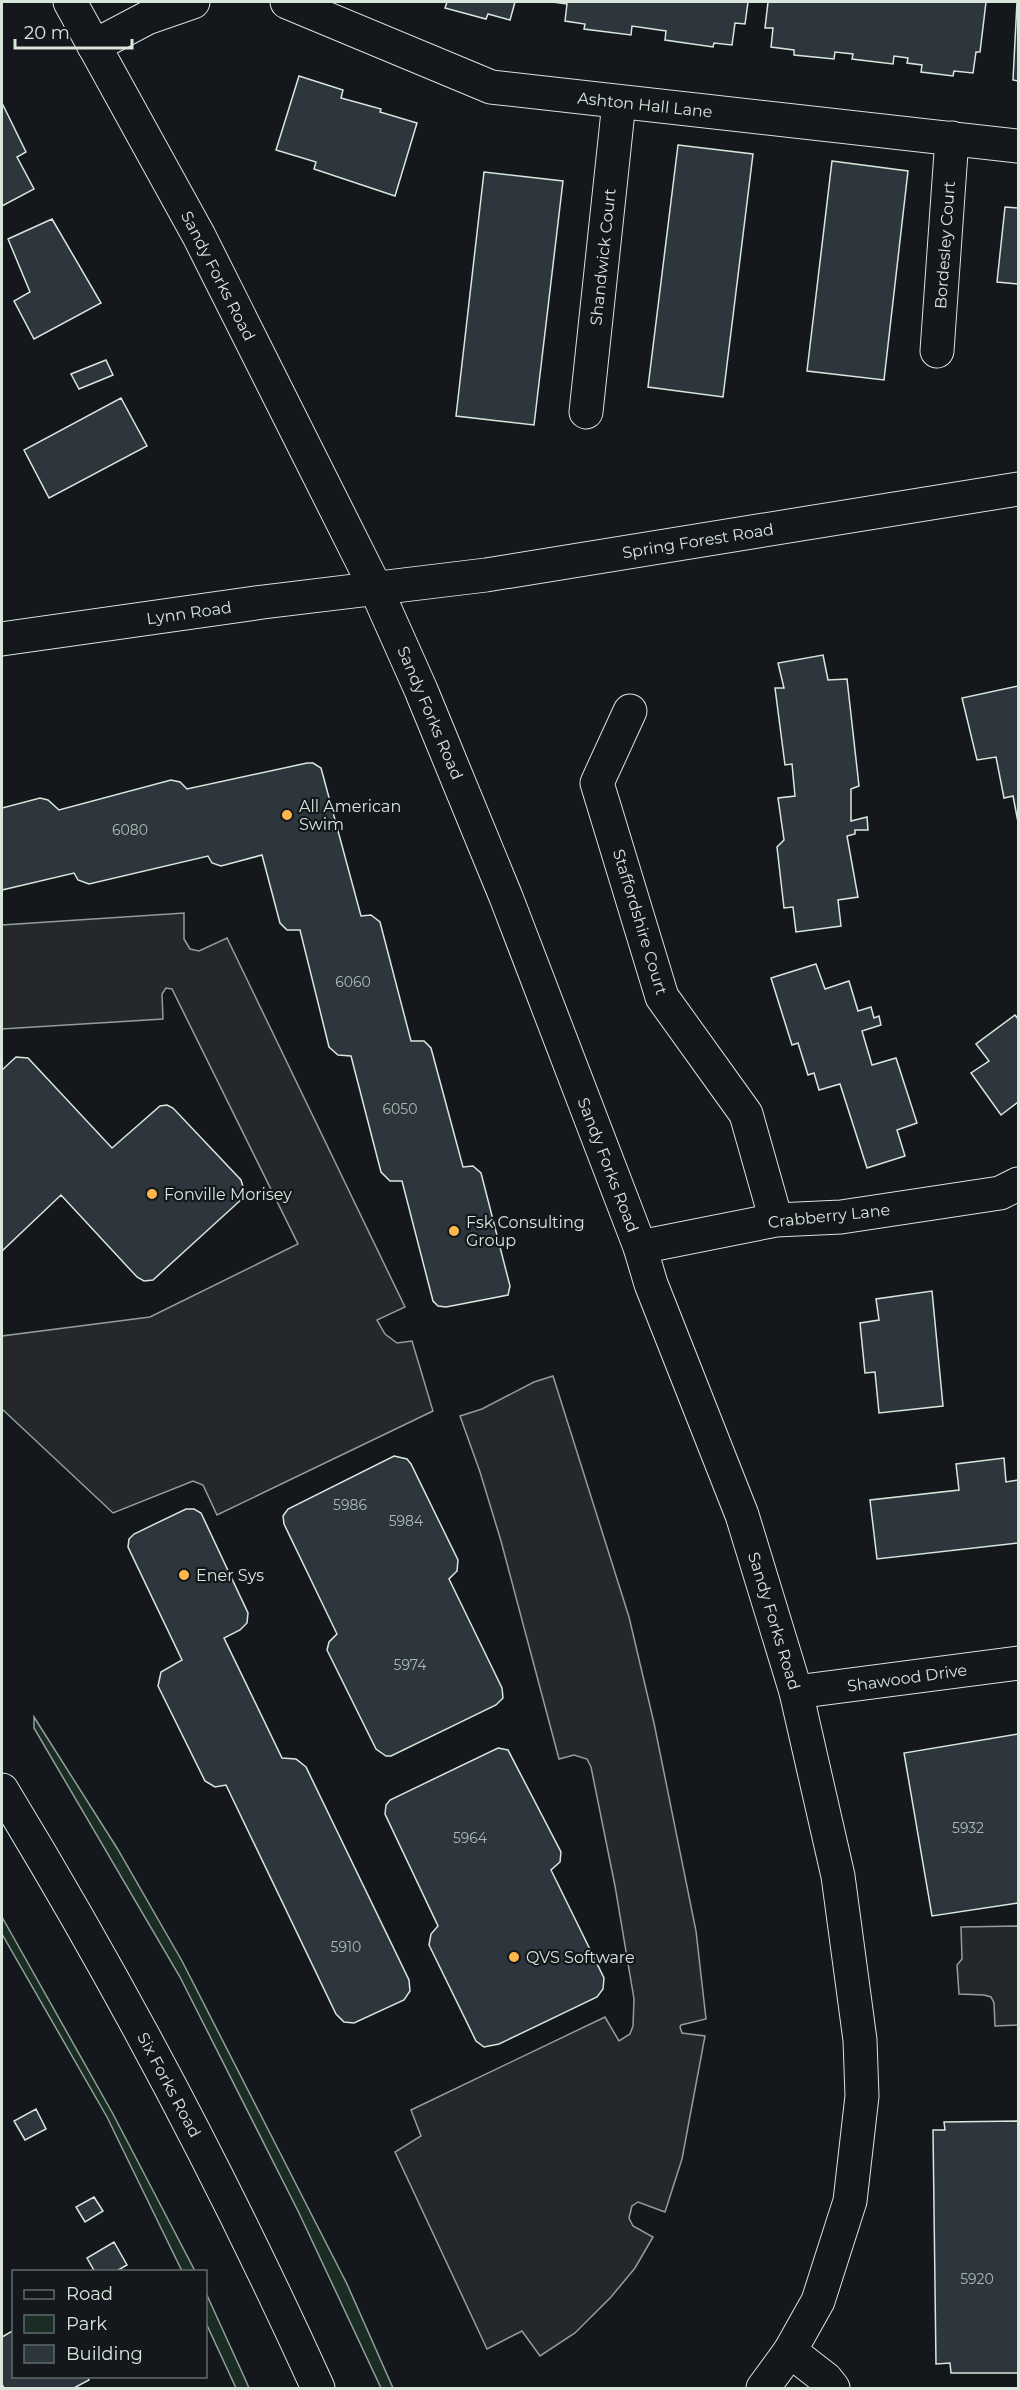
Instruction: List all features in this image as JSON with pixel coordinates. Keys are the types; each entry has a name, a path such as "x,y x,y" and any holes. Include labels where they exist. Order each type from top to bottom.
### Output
{"street":[{"name":"Sandy Forks Road","path":"69,2 199,236 376,589 421,690 506,897 640,1247 651,1284 742,1515 796,1692 838,1876 860,2040 862,2096 850,2201 818,2301 790,2351 763,2388"},
{"path":"94,46 147,18 193,2"},
{"name":"Ashton Hall Lane","path":"287,2 491,87 1018,146"},
{"name":"Shandwick Court","path":"586,412 619,102"},
{"name":"Bordesley Court","path":"937,351 952,138"},
{"name":"Spring Forest Road","path":"376,589 486,576 1018,489"},
{"name":"Lynn Road","path":"2,639 263,602 376,589"},
{"name":"Staffordshire Court","path":"630,711 597,783 662,997 746,1114 776,1220"},
{"name":"Crabberry Lane","path":"640,1247 776,1220 853,1215 1000,1192 1018,1184"},
{"name":"Shawood Drive","path":"796,1692 1018,1662"},
{"name":"Six Forks Road","path":"2,1790 51,1871 188,2119 318,2388"},
{"path":"790,2351 834,2388"}],"green space":[{"path":"34,1717 117,1848 182,1961 347,2284 393,2388 381,2388 299,2213 180,1977 34,1728"},
{"path":"2,1917 113,2114 194,2270 182,2270 107,2117 2,1934"},
{"path":"207,2295 249,2388 236,2388 207,2325"}],"shaded area":[{"path":"184,913 184,939 190,949 199,951 227,938 405,1307 377,1320 385,1334 397,1343 412,1341 433,1411 217,1515 203,1485 193,1481 113,1513 2,1409 2,1336 150,1317 298,1244 172,989 166,988 162,994 163,1019 2,1029 2,925"},
{"path":"553,1376 629,1617 654,1723 696,1931 706,2019 680,2027 682,2033 705,2036 682,2159 665,2212 638,2202 632,2206 629,2218 633,2226 653,2237 635,2268 611,2297 575,2333 540,2356 522,2331 487,2349 395,2152 421,2136 411,2110 605,2017 619,2041 630,2034 633,2026 634,1999 615,1886 591,1767 587,1759 574,1755 559,1759 501,1541 460,1416 482,1409 534,1382"},
{"path":"1018,1926 1018,2025 995,2026 994,2003 991,1997 959,1994 957,1965 962,1959 961,1927"}],"building":[{"path":"447,2 515,2 510,20 488,14 486,19 445,8"},
{"path":"553,2 748,2 745,24 735,23 732,45 714,43 713,47 665,40 666,31 632,26 631,35 584,29 585,24 565,21 567,4"},
{"path":"768,2 986,2 980,52 976,52 973,73 954,71 953,76 921,72 922,65 907,63 908,58 894,56 893,64 852,59 853,54 835,52 834,59 794,55 794,50 771,47 773,28 765,28"},
{"path":"1018,2 1018,81 1013,80"},
{"path":"299,76 343,90 341,98 381,109 380,112 417,123 395,196 314,169 316,162 276,150"},
{"path":"2,103 26,152 17,157 34,189 2,206"},
{"path":"678,145 753,154 723,397 648,387"},
{"path":"832,161 908,171 884,380 807,371"},
{"path":"484,172 563,181 534,425 456,416"},
{"path":"1005,207 1018,208 1018,284 997,282"},
{"path":"52,219 101,303 34,339 14,301 30,292 8,239"},
{"path":"106,360 113,375 79,389 71,374"},
{"path":"121,398 147,446 49,498 24,450"},
{"path":"823,655 828,680 847,679 859,786 851,789 851,821 867,817 868,830 855,830 855,834 847,836 858,897 838,900 841,926 796,932 793,907 784,908 777,847 784,840 778,798 795,796 792,764 785,765 775,688 784,688 778,663"},
{"path":"1018,686 1018,822 1013,796 1004,798 996,757 977,760 962,698"},
{"path":"313,763 321,768 361,916 371,915 380,922 411,1041 424,1041 431,1048 463,1167 473,1166 481,1173 510,1286 508,1295 446,1307 438,1306 433,1301 402,1181 390,1181 381,1172 351,1056 338,1055 329,1047 300,930 287,930 280,923 262,855 221,866 212,863 208,856 89,884 78,880 74,873 2,890 2,808 40,798 48,800 59,810 171,780 180,782 187,789"},
{"path":"816,964 825,989 849,981 858,1011 871,1007 874,1018 879,1016 881,1025 862,1031 872,1065 896,1058 917,1123 897,1130 905,1156 867,1168 840,1084 819,1090 814,1073 808,1075 798,1043 792,1045 771,978"},
{"path":"1015,1015 1018,1019 1018,1102 1001,1115 971,1073 989,1061 976,1044"},
{"path":"16,1057 28,1058 112,1148 160,1106 167,1105 173,1108 241,1180 244,1190 243,1198 153,1280 144,1281 137,1277 61,1195 2,1251 2,1070"},
{"path":"932,1291 943,1406 879,1413 875,1372 865,1373 860,1323 879,1320 876,1299"},
{"path":"394,1456 407,1459 411,1464 458,1560 457,1571 449,1579 502,1688 503,1698 496,1705 391,1756 386,1756 376,1749 327,1650 329,1642 337,1634 284,1524 283,1516 288,1509"},
{"path":"1004,1458 1006,1482 1018,1480 1018,1543 877,1559 870,1500 959,1490 956,1464"},
{"path":"186,1509 194,1509 201,1513 248,1613 247,1623 240,1630 224,1638 282,1758 296,1759 306,1767 409,1980 410,1991 404,2000 354,2023 344,2022 336,2014 226,1785 215,1787 205,1781 158,1686 161,1672 182,1660 128,1547 129,1539 134,1534"},
{"path":"1018,1734 1018,1903 932,1916 904,1753"},
{"path":"498,1748 508,1750 561,1852 560,1862 551,1870 604,1978 603,1989 597,1997 499,2044 484,2047 476,2041 429,1945 431,1934 438,1926 385,1814 386,1805 390,1800"},
{"path":"36,2109 46,2129 25,2140 14,2121"},
{"path":"1018,2121 1018,2373 951,2373 950,2363 936,2364 933,2130 945,2130 944,2122"},
{"path":"94,2197 103,2211 85,2222 76,2207"},
{"path":"114,2242 127,2265 118,2270 94,2270 87,2258"},
{"path":"12,2331 12,2378 88,2378 89,2380 74,2388 4,2388 2,2384 2,2337"}],"place":[{"name":"All American Swim","path":"287,815"},
{"name":"Fonville Morisey","path":"152,1194"},
{"name":"Fsk Consulting Group","path":"454,1231"},
{"name":"Ener Sys","path":"184,1575"},
{"name":"QVS Software","path":"514,1957"}]}
